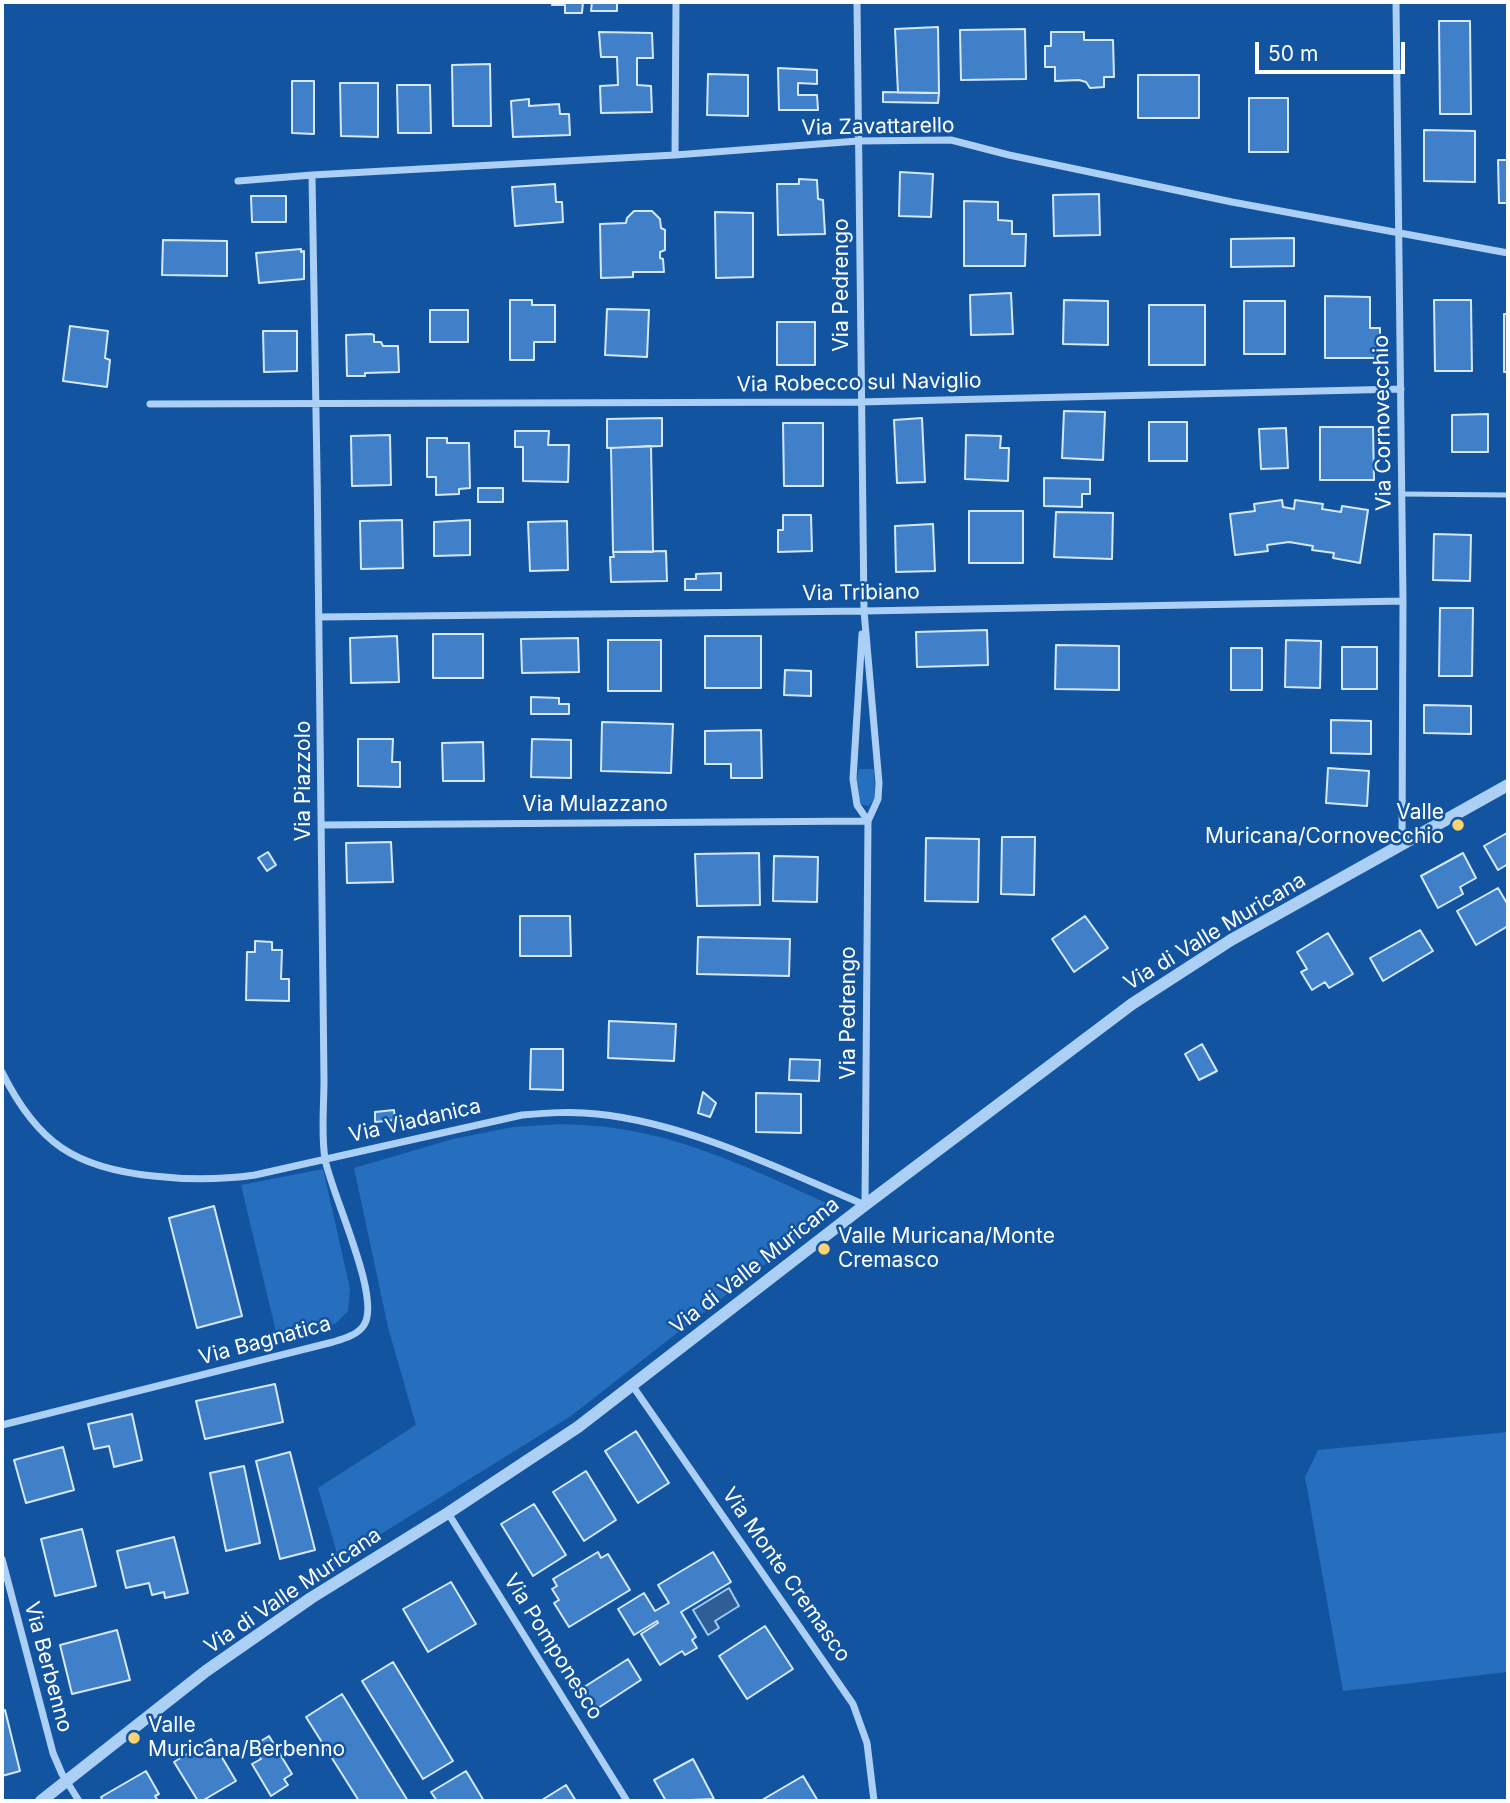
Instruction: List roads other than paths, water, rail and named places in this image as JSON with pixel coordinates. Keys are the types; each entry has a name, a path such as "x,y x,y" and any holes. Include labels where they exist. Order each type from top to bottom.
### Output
{"street":[{"path":"675,155 676,2"},
{"name":"Via Pedrengo","path":"857,2 864,611 879,783 878,799 868,821 866,1205"},
{"name":"Via Cornovecchio","path":"1395,2 1403,601 1402,845"},
{"name":"Via Zavattarello","path":"238,181 312,174 675,155 858,141 951,140 1009,155 1232,202 1508,253"},
{"name":"Via Piazzolo","path":"312,174 320,617 325,1158"},
{"name":"Via Robecco sul Naviglio","path":"317,402 860,402 1401,389"},
{"path":"150,404 317,402"},
{"name":"Via Tribiano","path":"320,617 1403,601"},
{"name":"Via Pedrengo","path":"864,611 853,779 857,805 868,821"},
{"name":"Via di Valle Muricana","path":"41,1801 206,1671 311,1598 556,1442 1089,1035 1171,978 1231,940 1508,785"},
{"name":"Via Mulazzano","path":"321,825 868,821"},
{"name":"Via Viadanica","path":"2,1072 29,1117 51,1141 82,1161 117,1172 183,1180 228,1179 522,1115 598,1114 660,1125 749,1156 866,1205"},
{"name":"Via Bagnatica","path":"2,1425 333,1342 358,1332 368,1317 368,1298 325,1158"},
{"name":"Via Monte Cremasco","path":"632,1385 853,1704 867,1743 874,1801"},
{"name":"Via Pomponesco","path":"448,1513 627,1801"},
{"name":"Via Berbenno","path":"2,1559 53,1754 66,1781"},
{"path":"66,1781 79,1801"}],"lane":[{"path":"1402,494 1508,495"}],"place":[{"name":"Valle Muricana/Cornovecchio","path":"1458,825"},
{"name":"Valle Muricana/Monte Cremasco","path":"824,1249"},
{"name":"Valle Muricana/Berbenno","path":"134,1738"}]}
